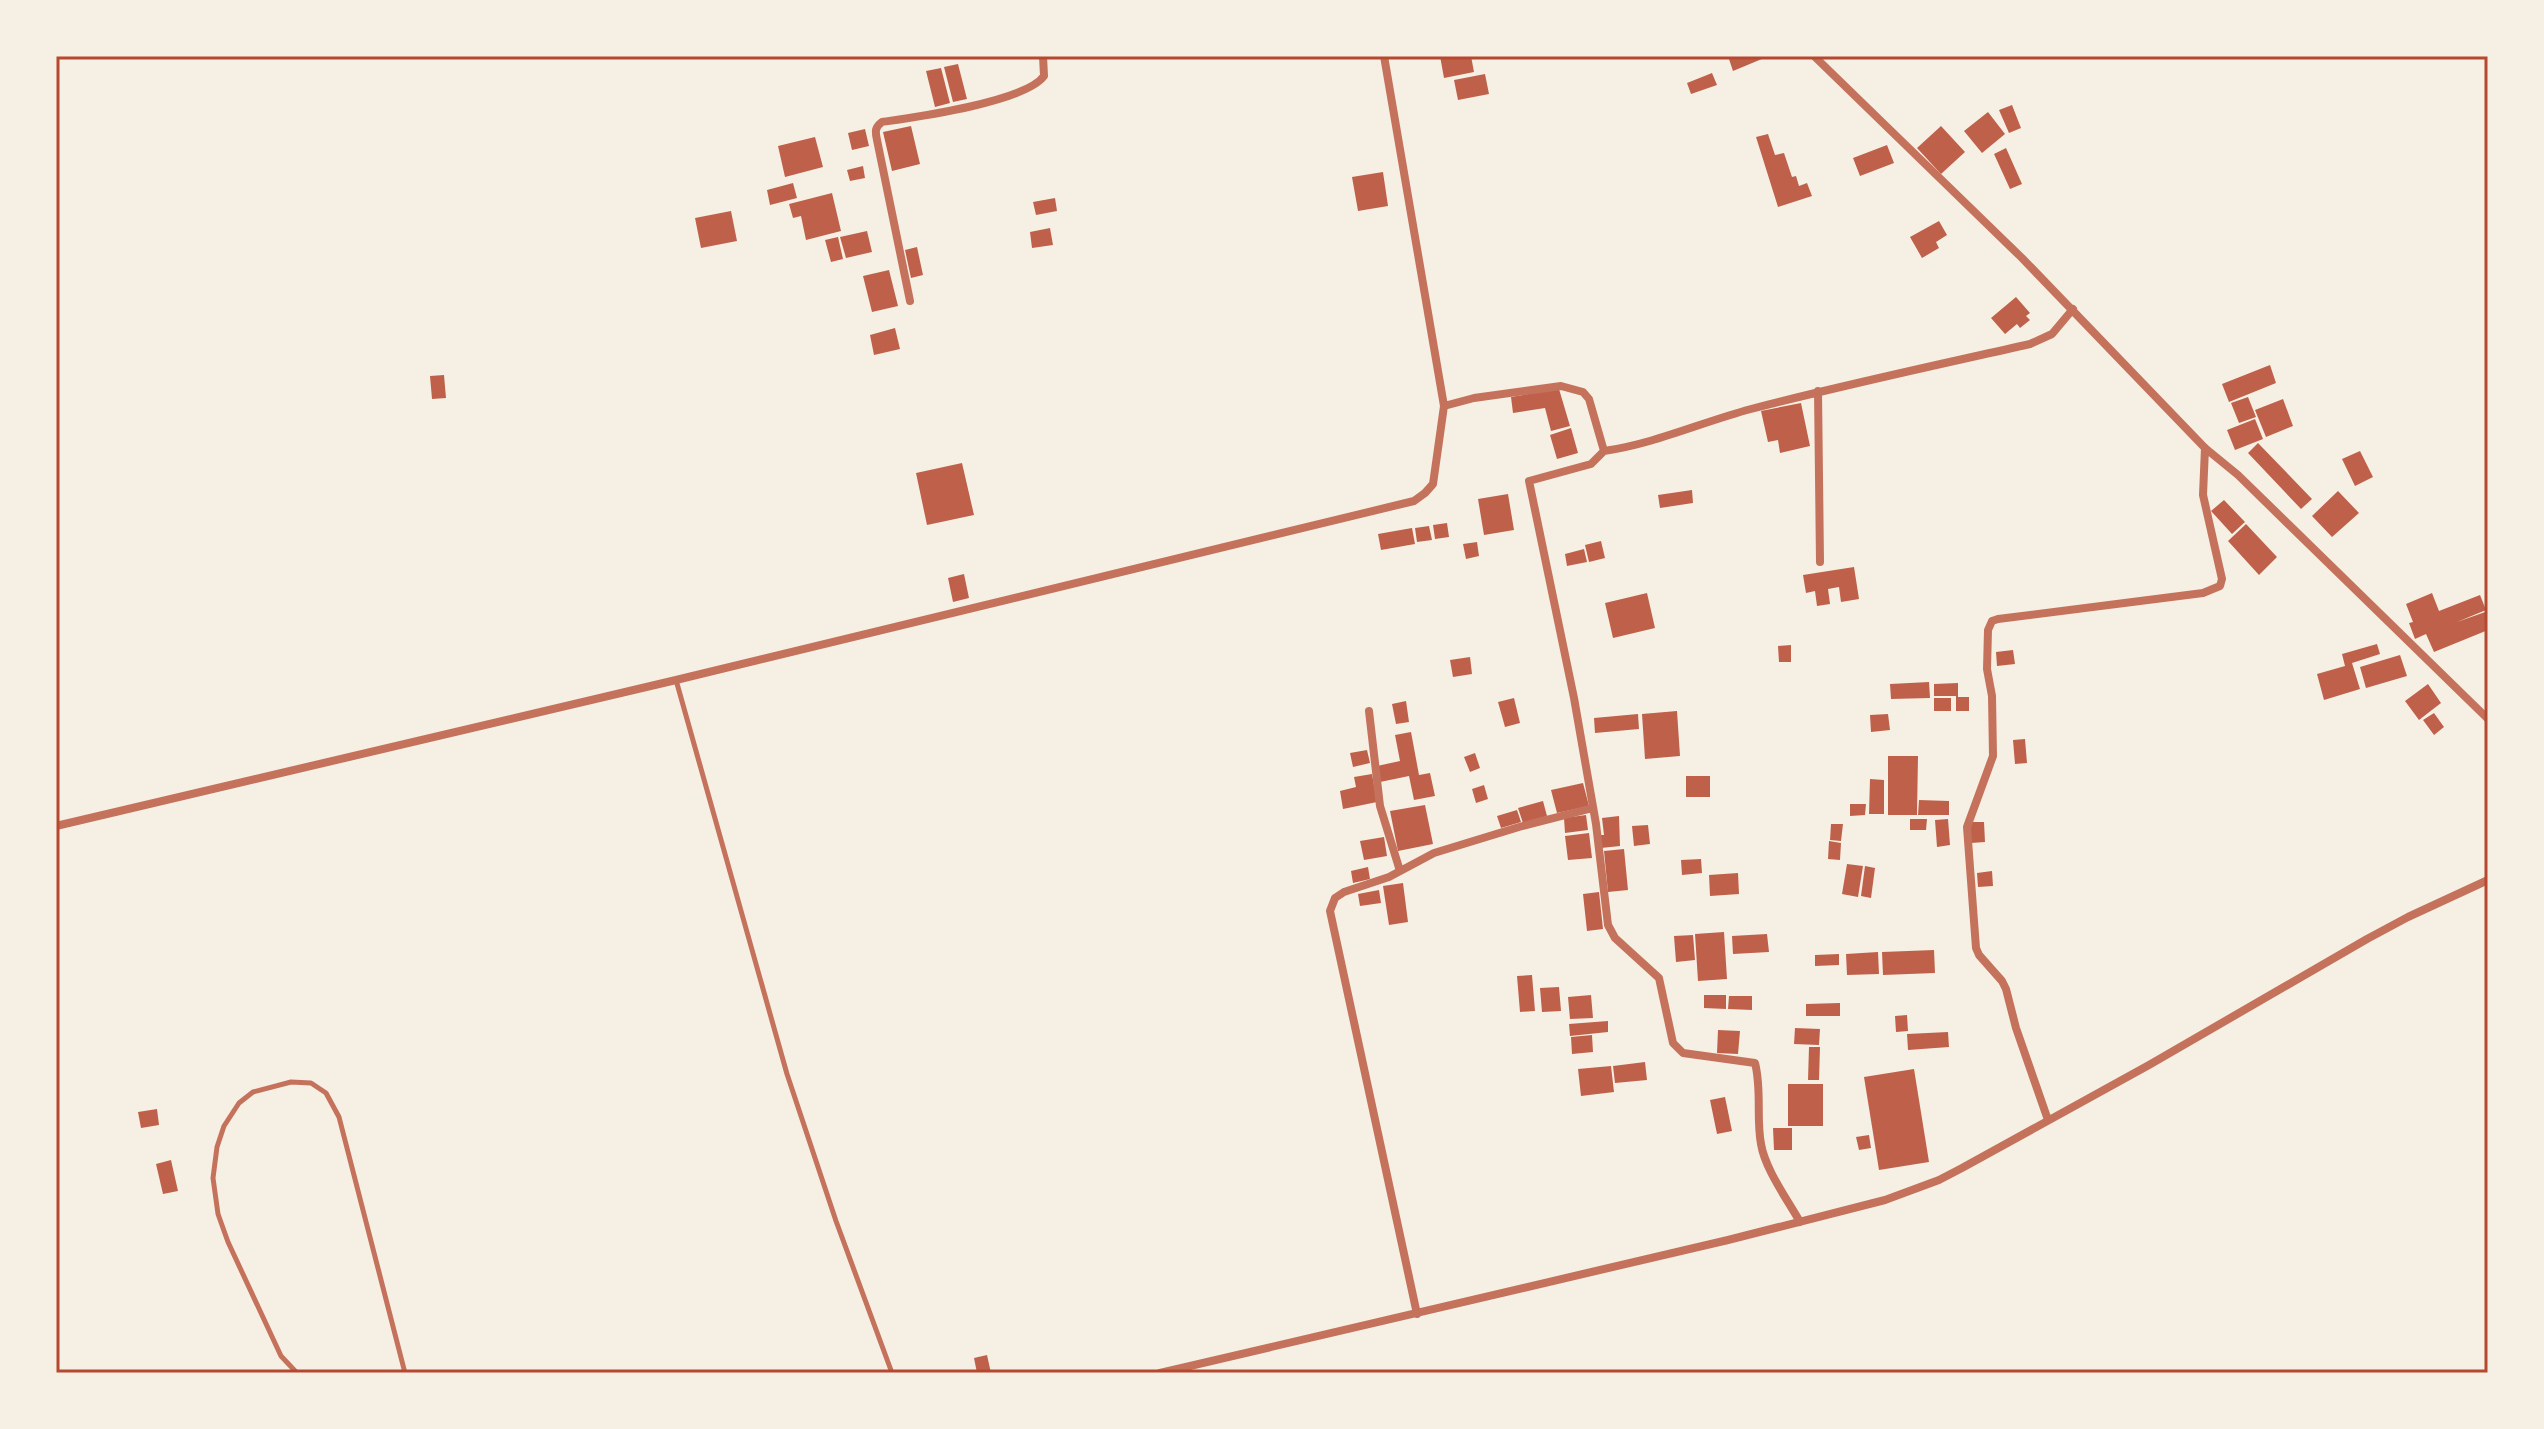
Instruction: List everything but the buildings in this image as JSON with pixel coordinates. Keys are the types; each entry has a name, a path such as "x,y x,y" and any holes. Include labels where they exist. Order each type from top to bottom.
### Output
{"street":[{"path":"910,301 875,131 877,126 882,122 965,109 1034,86 1044,76 1043,56"},
{"path":"56,826 1414,501 1433,484 1444,406 1384,56"},
{"path":"1814,56 2073,309 2205,448 2238,475 2488,719"},
{"path":"1800,1222 1760,1143 1759,1077 1755,1063 1683,1053 1677,1049 1673,1043 1659,978 1610,932 1574,698 1529,481 1591,464 1604,451 1622,449 1719,418 1818,391 2030,344 2052,334 2073,309"},
{"path":"1444,406 1474,398 1561,386 1583,392 1589,399 1604,451"},
{"path":"1818,391 1820,562"},
{"path":"2048,1120 2006,989 1976,948 1966,838 1968,819 1993,756 1992,696 1987,669 1988,630 1992,621 1998,619 2203,593 2220,586 2222,579 2203,495 2205,448"},
{"path":"1369,711 1380,806 1400,871"},
{"path":"1417,1314 1330,911 1335,898 1344,892 1375,883 1451,847 1593,808"},
{"path":"1160,1373 1800,1222 1885,1200 1939,1180 2149,1065 2367,939 2488,880"}],"lane":[{"path":"676,680 787,1074 836,1221 892,1373"},
{"path":"297,1373 281,1356 228,1242 218,1214 213,1178 220,1136 239,1103 253,1092 291,1082 311,1083 326,1093 339,1117 405,1373"}]}
